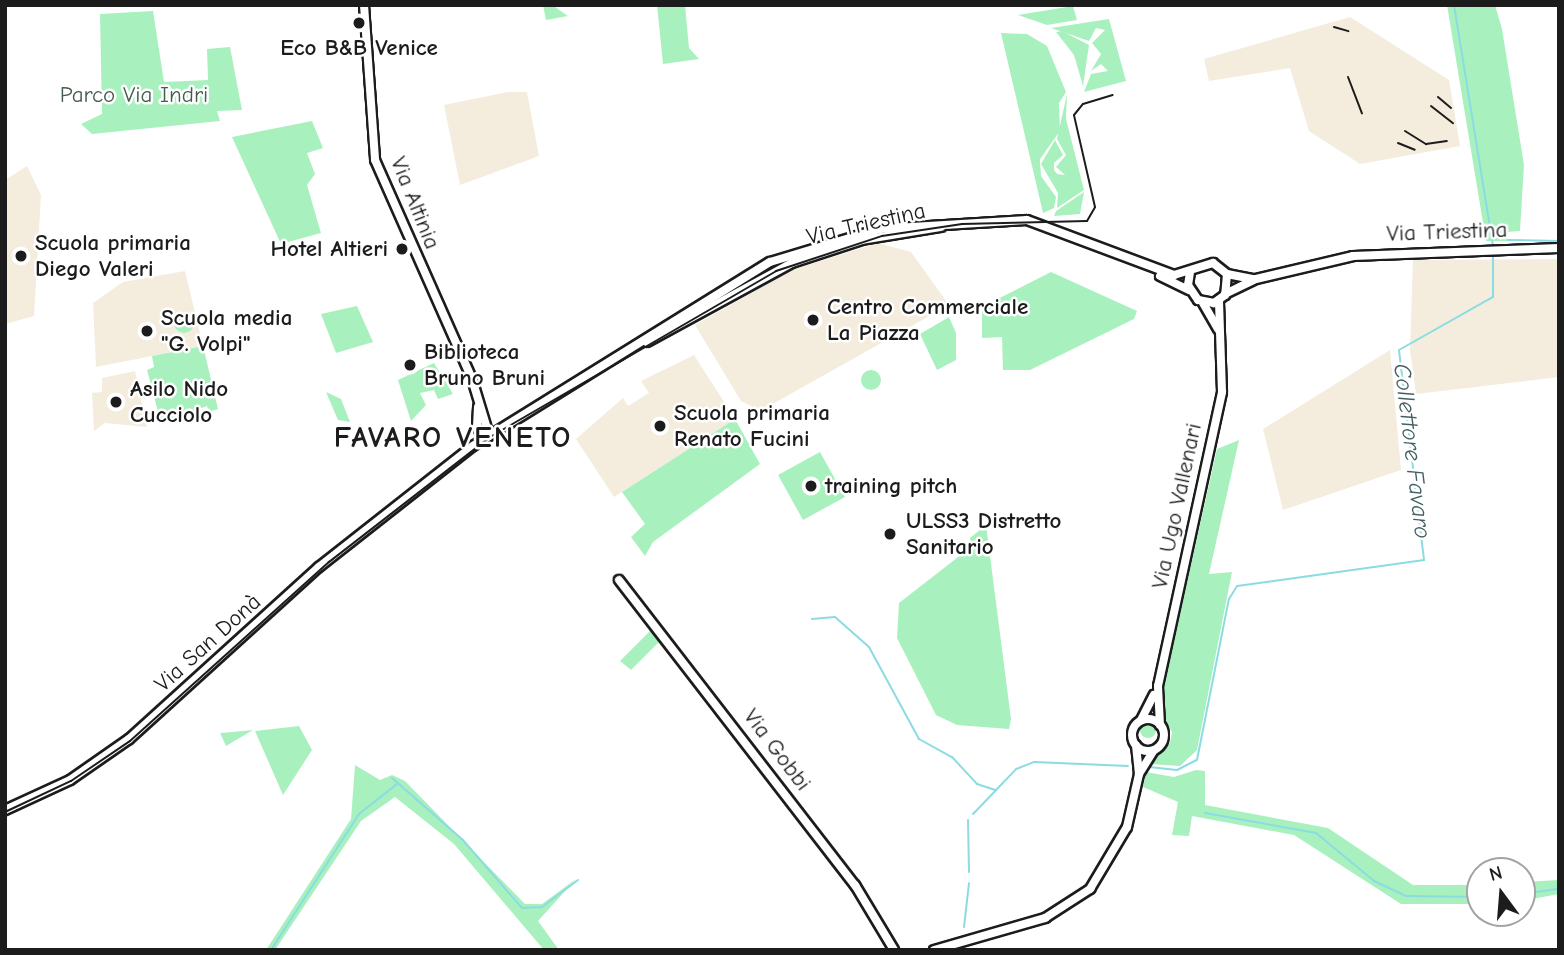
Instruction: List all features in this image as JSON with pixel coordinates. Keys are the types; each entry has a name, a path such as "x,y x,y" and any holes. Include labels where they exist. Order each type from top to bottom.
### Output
{"street":[{"name":"Via Altinia","path":"364,5 375,160 478,404 487,436"},
{"name":"Via Triestina","path":"631,349 685,324 792,263 909,232 988,220"},
{"name":"Via Triestina","path":"467,450 771,262 845,237 940,222 988,220 1050,224 1127,258 1189,291"},
{"path":"909,232 940,222"},
{"name":"Via Triestina","path":"1222,298 1256,279 1353,256 1484,248 1559,248"},
{"path":"1127,258 1167,274 1191,273 1205,262 1227,274 1222,298 1203,303 1189,291 1191,273"},
{"name":"Via Triestina","path":"1227,274 1256,279"},
{"name":"Via Ugo Vallenari","path":"1139,774 1132,731 1141,720 1158,686 1222,392 1222,298"},
{"name":"Via Triestina","path":"656,332 685,324 709,299"},
{"name":"Via Ugo Vallenari","path":"1203,303 1221,335"},
{"path":"467,450 478,404"},
{"path":"476,418 487,436"},
{"name":"Via San Donà","path":"5,810 70,780 135,734 320,567 467,450"},
{"name":"Via Gobbi","path":"620,580 855,885 894,950"},
{"name":"Via Ugo Vallenari","path":"934,950 1045,918 1082,896 1116,855 1139,774 1164,735 1160,724 1158,686"},
{"path":"1141,720 1160,724"},
{"path":"1136,745 1156,748"}],"shaded area":[{"path":"1350,17 1449,80 1460,146 1360,164 1309,131 1290,68 1209,81 1204,59"},
{"path":"508,92 527,92 539,156 460,185 444,105"},
{"name":"Scuola primaria Diego Valeri","path":"27,166 41,195 34,316 5,324 5,180"},
{"path":"878,243 911,252 949,305 760,411 741,401 695,325 792,270"},
{"path":"1559,259 1559,377 1416,394 1410,350 1413,260"},
{"name":"Scuola media \"G. Volpi\"","path":"185,271 203,346 96,367 93,303 123,282"},
{"path":"1390,350 1401,470 1283,510 1263,429"},
{"name":"Scuola primaria Renato Fucini","path":"694,355 735,419 614,497 576,439 623,398 628,406 649,393 641,381"},
{"name":"Asilo Nido Cucciolo","path":"135,371 147,427 105,423 94,431 92,393 102,392 102,378"}],"green space":[{"path":"543,5 552,5 568,16 546,20"},
{"path":"657,5 685,5 689,48 699,59 663,64"},
{"path":"1447,5 1495,5 1502,29 1524,165 1520,231 1506,232 1508,241 1486,241"},
{"path":"1073,6 1077,20 1047,25 1018,15"},
{"name":"Parco Via Indri","path":"153,11 164,82 208,80 207,49 230,47 242,110 217,111 220,121 92,134 81,124 102,114 100,14"},
{"path":"1109,19 1126,81 1084,92 1091,74 1108,71 1101,64 1091,71 1101,54 1092,43 1105,30 1096,28 1089,41 1051,28"},
{"path":"1062,31 1089,45 1083,86 1074,55 1056,32"},
{"path":"1001,33 1027,34 1047,46 1066,92 1059,103 1060,131 1040,159 1041,176 1056,197 1054,208 1043,213"},
{"path":"1067,94 1066,119 1084,190 1057,208 1058,193 1041,164 1055,140 1063,155 1054,163 1054,170 1057,174 1065,175 1056,167 1066,155 1057,139"},
{"path":"312,121 323,148 307,153 315,174 307,185 321,233 281,244 232,137"},
{"path":"1084,192 1080,214 1054,216 1056,211"},
{"path":"1051,272 1137,311 1134,319 1030,370 1003,370 1002,337 982,338 982,307"},
{"path":"357,306 373,342 336,353 321,314"},
{"path":"180,313 188,313 194,323 188,333 180,333 174,327 174,319"},
{"path":"949,317 956,333 956,360 937,370 920,334"},
{"path":"203,346 218,409 209,412 207,406 161,423 147,370 154,367 152,356"},
{"path":"434,363 453,394 438,399 434,390 420,393 426,405 411,421 398,380"},
{"path":"867,370 875,370 881,380 875,390 867,390 861,384 861,376"},
{"path":"326,392 341,399 350,422 338,420"},
{"path":"735,419 760,464 653,542 645,556 631,537 645,524 622,492"},
{"path":"1239,440 1209,574 1232,572 1197,750 1180,766 1150,764 1170,743 1172,732 1159,708 1217,449"},
{"name":"training pitch","path":"820,452 845,497 803,520 778,475"},
{"path":"986,525 1011,719 1009,729 957,725 936,715 897,638 899,603 971,547 970,538"},
{"path":"651,630 660,641 631,670 620,661"},
{"path":"1148,722 1156,730 1148,738 1140,730"},
{"path":"299,726 312,750 283,795 255,731"},
{"path":"253,730 226,746 220,733 221,733"},
{"path":"355,765 380,780 392,775 405,781 525,904 542,904 576,879 538,921 559,950 544,950 454,844 395,797 361,821 275,950 266,950 351,819"},
{"path":"1196,770 1205,771 1205,805 1328,828 1413,885 1466,885 1466,904 1401,904 1294,835 1192,816 1189,836 1172,835 1178,802 1143,787 1146,772 1174,777"},
{"path":"1559,880 1559,894 1536,898 1536,881"}],"waterway":[{"name":"Collettore Favaro","path":"1454,5 1493,247"},
{"path":"1508,240 1559,241"},
{"name":"Collettore Favaro","path":"1149,767 1177,770 1197,760 1229,599 1237,586 1424,560 1399,350 1493,297 1493,253"},
{"path":"812,619 835,617 869,647 919,739 952,757 977,784 996,790 1016,769 1034,762 1128,766"},
{"path":"392,778 462,839 522,908 542,907 578,880"},
{"path":"271,950 359,814 397,784"},
{"path":"973,814 995,791"},
{"path":"1205,813 1316,833 1374,881 1406,896 1466,897"},
{"path":"968,820 969,872"},
{"path":"964,927 969,883"},
{"path":"1536,892 1559,889"},
{"path":"158,950 178,950"}],"tram line":[{"path":"1334,27 1348,31"},
{"path":"1348,77 1362,113"},
{"path":"5,812 71,781 130,741 329,562 490,437 776,271 882,236 962,224 1087,221 1095,207 1074,115 1083,104 1113,95"},
{"path":"1438,97 1451,108"},
{"path":"1431,106 1453,123"},
{"path":"1405,131 1426,144 1447,141"},
{"path":"1398,143 1415,150"}],"place":[{"name":"Eco B&B Venice","path":"359,23"},
{"name":"Hotel Altieri","path":"402,249"},
{"name":"Scuola primaria Diego Valeri","path":"21,256"},
{"name":"Centro Commerciale La Piazza","path":"813,320"},
{"name":"Scuola media \"G. Volpi\"","path":"147,331"},
{"name":"Biblioteca Bruno Bruni","path":"410,365"},
{"name":"Asilo Nido Cucciolo","path":"116,402"},
{"name":"Scuola primaria Renato Fucini","path":"660,426"},
{"name":"training pitch","path":"811,486"},
{"name":"ULSS3 Distretto Sanitario","path":"890,534"}],"district":[{"name":"FAVARO VENETO","path":"453,438"}]}
